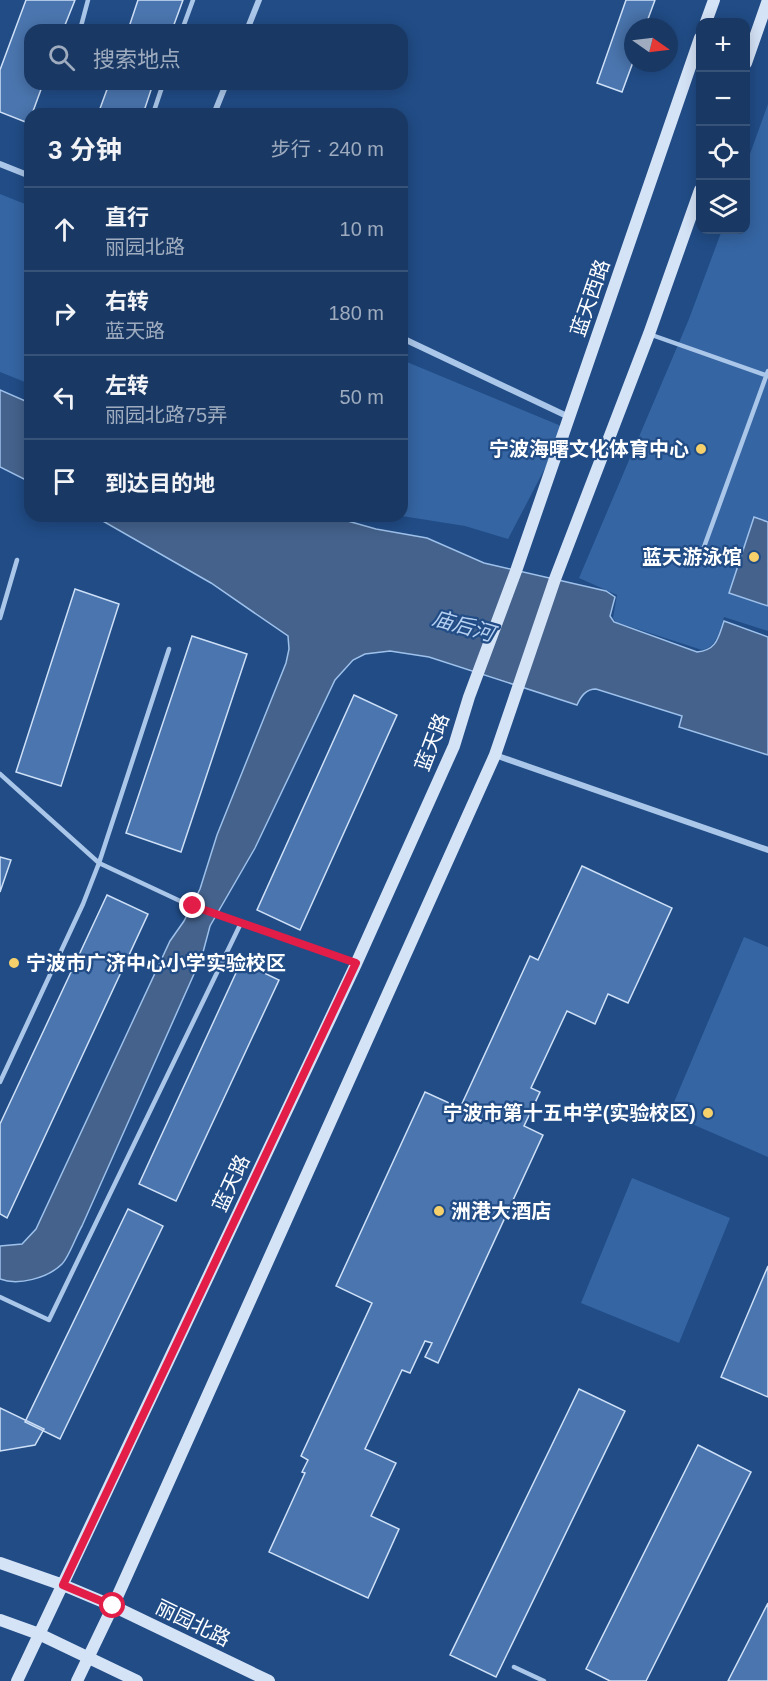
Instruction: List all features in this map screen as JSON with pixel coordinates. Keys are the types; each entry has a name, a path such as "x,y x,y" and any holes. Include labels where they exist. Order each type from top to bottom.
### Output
{"street":[{"path":"249,24 259,0"},
{"path":"707,18 714,0"},
{"path":"750,52 768,0"},
{"name":"蓝天西路","path":"516,571 696,50"},
{"path":"216,108 224,90"},
{"path":"0,164 24,174"},
{"path":"77,1681 113,1606 495,755 555,579 649,334 696,201"},
{"path":"408,341 569,417"},
{"name":"蓝天路","path":"17,1681 356,963 454,746 469,697 516,571"},
{"path":"495,755 768,849"},
{"name":"丽园北路","path":"0,1563 63,1585 113,1606 269,1681"},
{"path":"0,1620 39,1634 136,1681"}],"lane":[{"path":"82,24 88,0"},
{"path":"184,24 193,0"},
{"path":"155,108 162,90"},
{"path":"649,334 768,374 704,547"},
{"path":"0,618 17,560"},
{"path":"0,1082 83,904 99,863 169,649"},
{"path":"0,774 99,863 193,906 356,963"},
{"path":"0,1297 49,1320 242,923"},
{"path":"514,1667 544,1681"}],"shaded area":[{"name":"宁波海曙文化体育中心","path":"768,104 768,631 724,617 714,642 702,650 616,622 613,618 617,595 579,578 689,319 721,234 750,234 750,154"},
{"path":"0,194 24,204 24,382 0,372"},
{"path":"408,362 566,428 508,539 465,526 408,517"},
{"path":"744,937 768,947 768,1157 669,1114"},
{"path":"632,1178 730,1218 679,1343 581,1303"}],"water":[{"path":"0,390 24,400 24,479 0,467"},
{"name":"蓝天游泳馆","path":"754,517 768,522 768,606 729,593"},
{"name":"庙后河","path":"104,522 351,522 427,538 484,563 606,591 615,597 610,616 614,622 697,652 713,646 724,621 768,637 768,755 679,727 682,716 596,689 584,694 577,705 429,657 390,651 365,654 353,660 335,680 255,848 210,926 202,956 67,1257 56,1269 41,1277 15,1282 0,1279 0,1246 22,1244 36,1229 170,941 184,921 200,889 217,835 286,663 289,649 288,636 211,583"}],"building":[{"path":"26,0 75,0 65,24 24,24 24,90 41,90 34,108 24,108 24,121 0,112 0,70"},
{"path":"138,0 183,0 174,24 130,24"},
{"path":"626,0 655,0 648,18 624,18 624,72 629,72 622,92 597,83"},
{"path":"107,90 151,90 145,108 100,108"},
{"path":"75,589 119,604 61,786 16,772"},
{"path":"192,636 247,654 181,852 126,833"},
{"path":"354,695 397,715 300,930 257,910"},
{"path":"0,857 11,860 0,892"},
{"name":"洲港大酒店","path":"582,866 672,908 628,1003 608,994 595,1024 567,1011 531,1088 540,1092 524,1126 543,1135 438,1363 425,1357 432,1343 425,1341 410,1373 402,1370 365,1449 396,1463 371,1516 399,1529 368,1598 269,1552 305,1473 302,1472 308,1460 301,1456 372,1303 336,1286 425,1092 460,1108 530,956 538,960"},
{"path":"107,895 148,914 7,1218 0,1214 0,1124"},
{"path":"241,962 279,980 176,1201 139,1184"},
{"path":"128,1209 163,1226 60,1439 25,1422"},
{"path":"768,1266 768,1397 721,1377"},
{"path":"579,1389 625,1411 496,1677 450,1655"},
{"path":"0,1408 44,1429 35,1445 0,1451"},
{"path":"698,1445 751,1472 646,1681 610,1681 586,1669"},
{"path":"768,1603 768,1681 728,1681"}],"place":[{"name":"宁波海曙文化体育中心","path":"701,449"},
{"name":"蓝天游泳馆","path":"754,557"},
{"name":"宁波市广济中心小学实验校区","path":"14,963"},
{"name":"宁波市第十五中学(实验校区)","path":"708,1113"},
{"name":"洲港大酒店","path":"439,1211"}],"route":[{"path":"113,1606 63,1585 356,963 193,906"}]}
